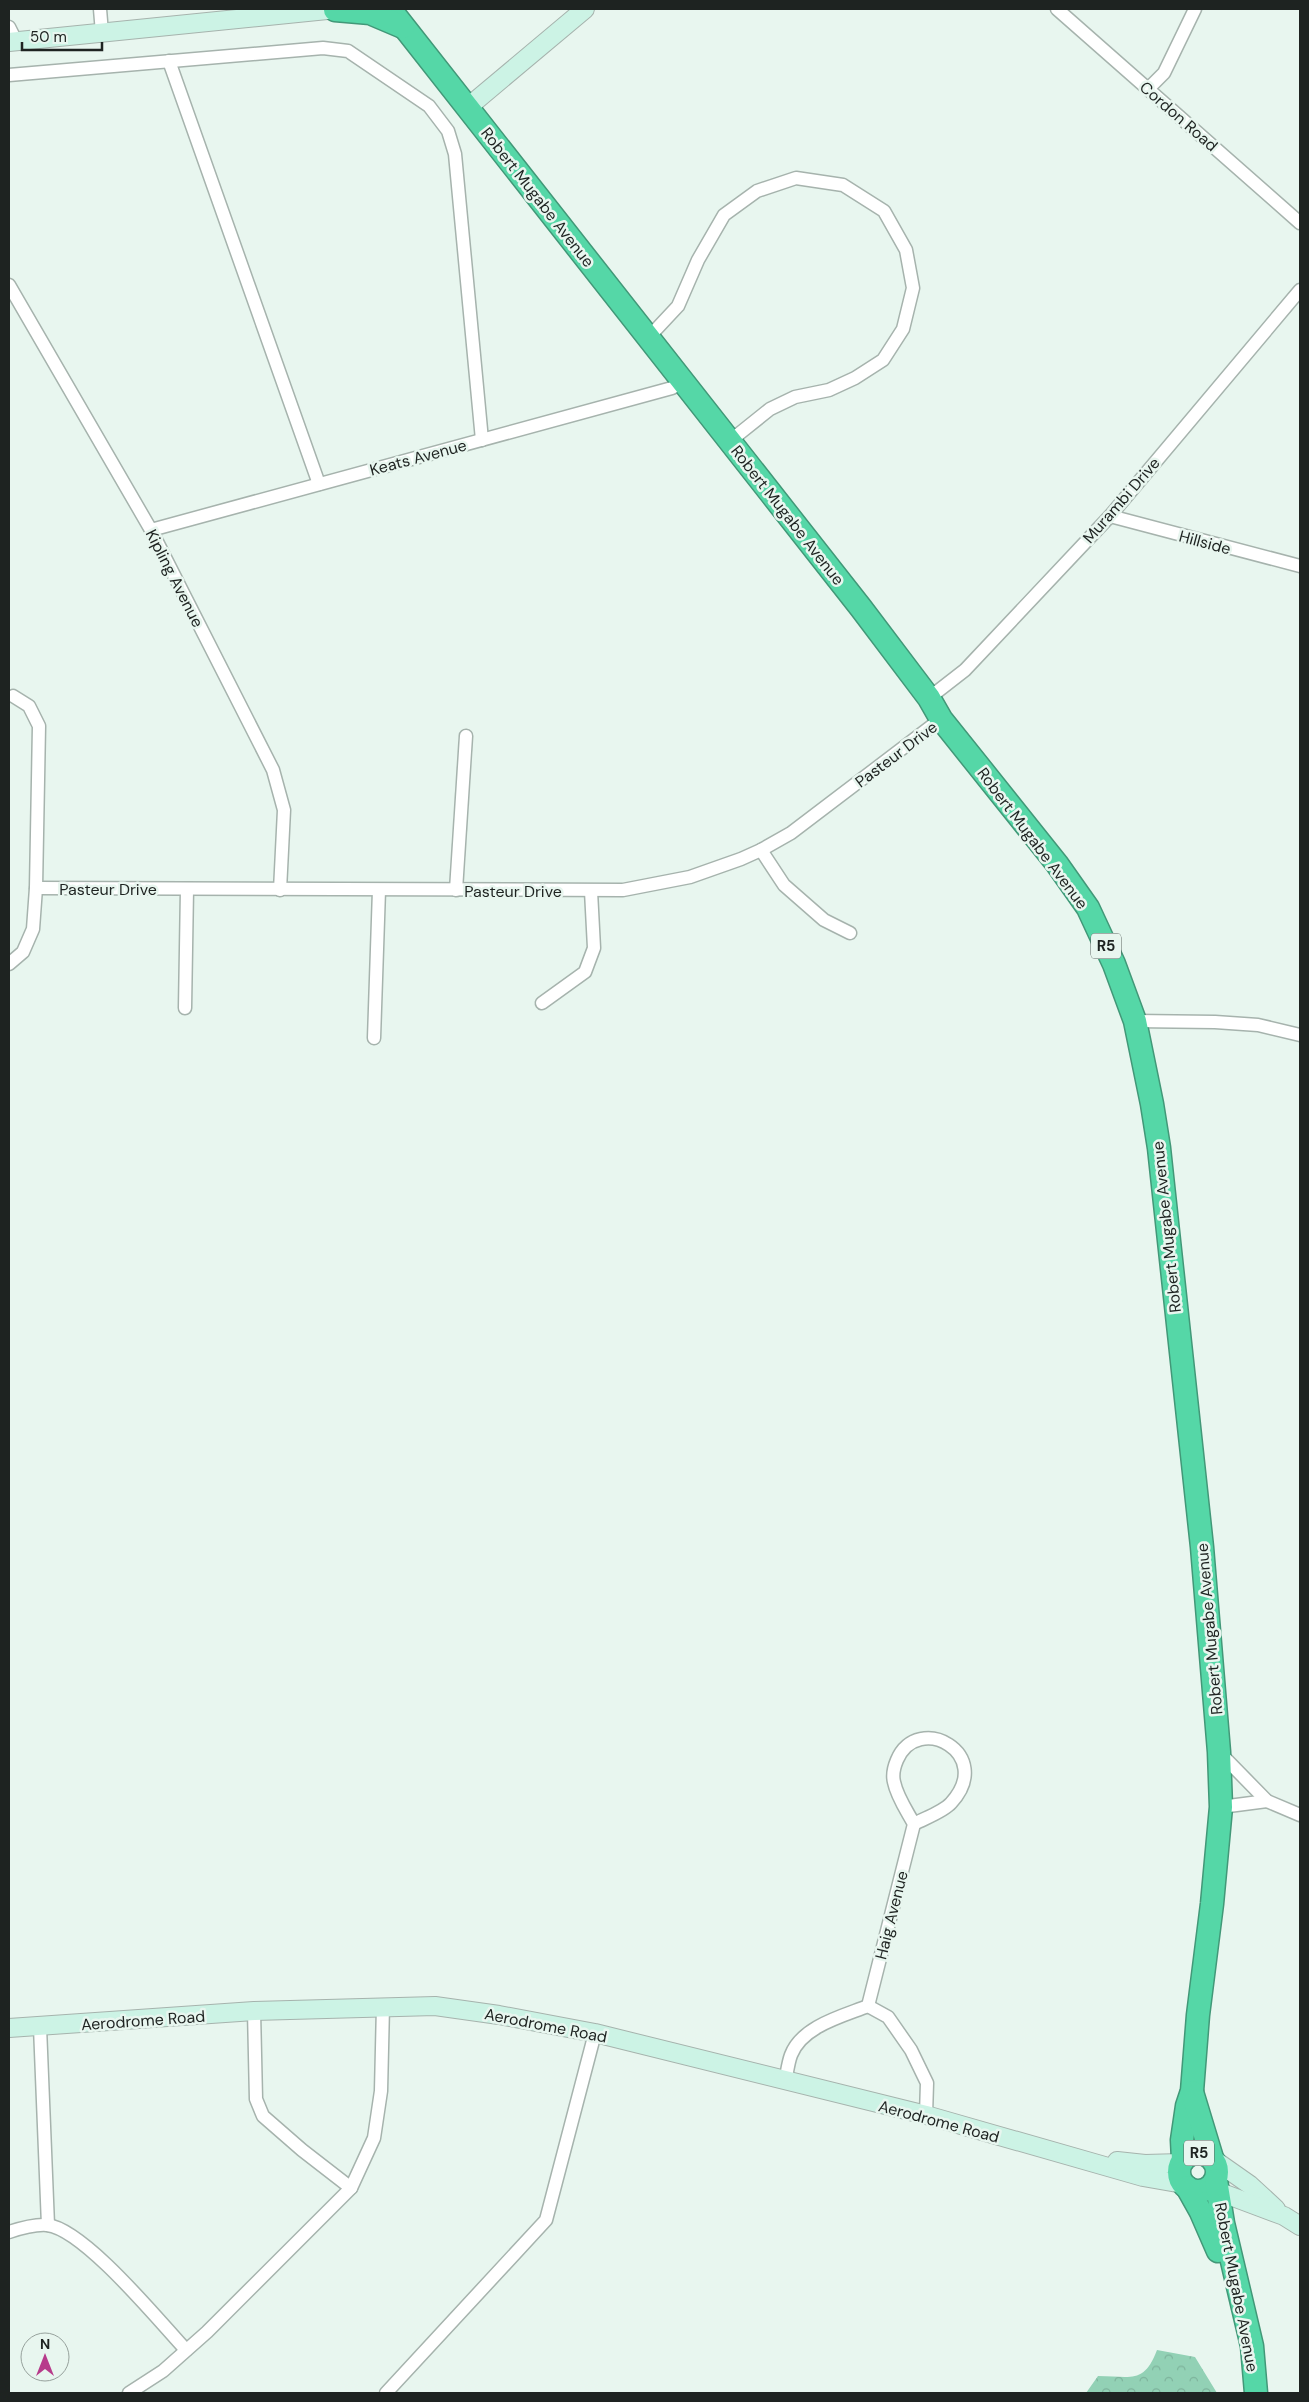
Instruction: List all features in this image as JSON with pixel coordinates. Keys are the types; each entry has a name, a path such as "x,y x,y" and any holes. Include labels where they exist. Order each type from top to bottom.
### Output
{"highway":[{"path":"336,9 370,14 404,27"},
{"name":"Robert Mugabe Avenue","path":"390,9 649,337 929,698 941,719 1057,864 1088,908 1114,964 1135,1021 1145,1065 1159,1148 1202,1547 1219,1752 1221,1806 1212,1904 1198,2015 1192,2091 1200,2174 1210,2230 1229,2290 1243,2346 1248,2393"},
{"name":"Robert Mugabe Avenue","path":"1200,2174 1223,2223 1252,2346 1256,2393"}],"street":[{"path":"100,9 102,33"},
{"path":"11,37 102,33 221,19 336,9"},
{"path":"467,108 584,9"},
{"name":"Cordon Road","path":"1057,9 1300,223"},
{"path":"1148,89 1164,73 1195,9"},
{"path":"9,75 323,48 348,51 429,106 448,131 454,154 482,440"},
{"path":"169,61 319,484"},
{"path":"649,337 678,306 698,260 724,215 756,191 796,178 834,183 843,185 884,212 906,250 913,288 903,329 883,360 855,378 829,390 795,397 770,409 730,441"},
{"name":"Kipling Avenue","path":"9,285 151,530 273,770 284,810 280,890"},
{"name":"Murambi Drive","path":"929,698 965,670 1110,516 1300,290"},
{"name":"Keats Avenue","path":"151,530 672,388 684,382"},
{"name":"Hillside","path":"1110,516 1300,566"},
{"path":"9,964 23,952 33,929 36,888 39,726 29,706 13,696"},
{"name":"Pasteur Drive","path":"36,888 623,890 690,877 742,859 761,850 791,833 941,719"},
{"path":"456,890 466,736"},
{"path":"761,850 784,885 824,920 850,933"},
{"path":"185,1008 187,889"},
{"path":"374,1038 379,890"},
{"path":"542,1003 585,972 594,948 591,891"},
{"path":"1135,1021 1216,1022 1258,1026 1300,1035"},
{"path":"934,1738 950,1744 961,1754 964,1768 964,1784 950,1804 914,1824 894,1782 893,1770 901,1752 915,1741 934,1738"},
{"path":"1219,1752 1268,1801 1300,1815"},
{"path":"1221,1806 1268,1801"},
{"name":"Haig Avenue","path":"868,2006 914,1824"},
{"path":"129,2393 163,2371 207,2332 351,2188 374,2138 381,2092 383,2006"},
{"name":"Aerodrome Road","path":"9,2028 254,2011 383,2006 435,2006 499,2015 595,2033 785,2082 926,2115 1143,2177 1200,2174 1250,2185 1284,2216"},
{"path":"785,2082 792,2054 803,2038 820,2026 868,2006 888,2017 911,2050 927,2083 926,2115"},
{"path":"254,2011 256,2099 263,2116 302,2150 351,2188"},
{"path":"40,2027 48,2225"},
{"path":"386,2393 546,2220 595,2033"},
{"name":"Aerodrome Road","path":"1200,2174 1300,2226"},
{"path":"9,2232 24,2227 48,2225 69,2235 96,2253 186,2350"}],"green space":[{"path":"1157,2350 1195,2357 1217,2393 1086,2393 1098,2376 1127,2377 1141,2374 1147,2369"}]}
